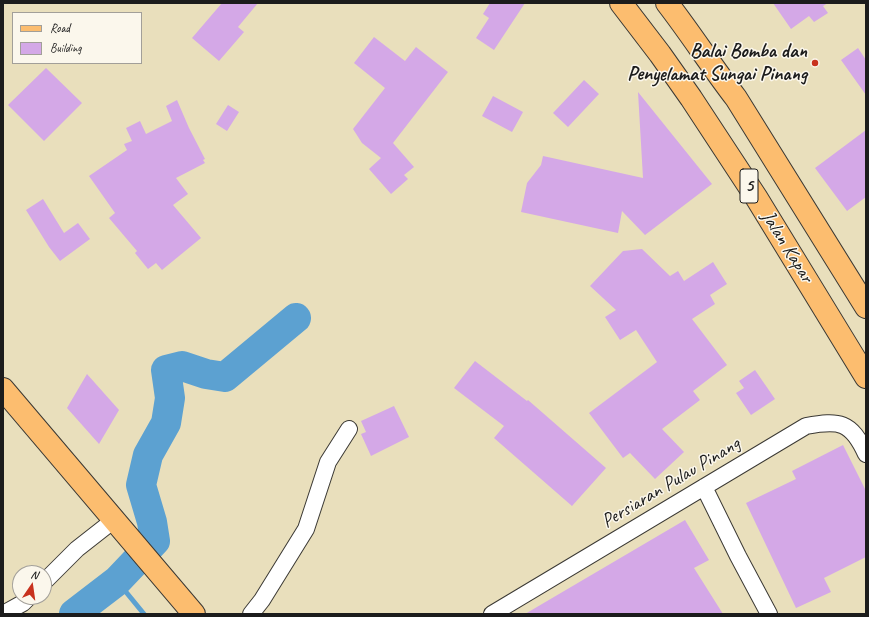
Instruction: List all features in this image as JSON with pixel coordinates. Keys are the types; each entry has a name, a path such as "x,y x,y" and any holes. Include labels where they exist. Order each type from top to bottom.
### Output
{"main road":[{"name":"Jalan Kapar","path":"621,3 691,98 756,197 866,377"},
{"name":"Jalan Kapar","path":"667,3 689,32 712,67 736,98 784,177 859,294 866,308"},
{"path":"3,389 194,614"}],"street":[{"name":"Persiaran Pulau Pinang","path":"492,614 806,426 822,423 835,423 852,430 859,439 866,454"},
{"path":"250,614 262,600 306,529 328,462 348,429"},
{"path":"704,487 769,614"},
{"path":"52,574 77,549 120,527"},
{"path":"3,614 21,605"}],"building":[{"path":"222,3 258,3 238,27 244,32 219,61 192,38"},
{"path":"490,3 525,3 494,50 476,38 489,18 483,14"},
{"path":"773,3 828,3 823,6 828,13 814,22 809,16 791,29"},
{"path":"374,37 405,61 416,47 448,72 393,143 414,167 404,175 408,179 391,194 369,169 381,158 362,143 353,129 385,88 354,63"},
{"path":"858,48 866,60 866,95 841,60"},
{"path":"46,68 82,103 44,141 8,105"},
{"path":"584,80 599,94 568,127 553,113"},
{"path":"638,92 712,184 645,235 622,211 618,233 521,212 527,183 541,165 543,156 643,178"},
{"path":"493,96 523,112 512,132 482,116"},
{"path":"177,100 205,159 203,160 205,163 176,178 188,194 173,205 201,238 162,270 156,263 148,269 135,253 137,251 109,218 115,213 89,176 127,150 124,144 132,141 126,128 140,121 146,134 172,121 166,106"},
{"path":"228,105 239,112 227,131 216,124"},
{"path":"866,130 866,197 847,211 815,168"},
{"path":"43,199 64,233 78,223 90,239 60,261 49,247 26,210"},
{"path":"642,249 670,276 678,271 684,281 713,262 727,284 710,295 715,304 692,319 727,365 693,391 700,400 662,429 684,452 655,479 630,453 623,458 589,413 657,362 636,330 620,340 605,317 616,310 590,286 623,251"},
{"path":"475,361 527,401 528,400 606,468 572,506 494,438 504,426 454,388"},
{"path":"755,370 775,399 751,415 736,393 744,388 739,381"},
{"path":"87,374 119,410 99,444 67,408"},
{"path":"394,406 409,437 371,456 361,434 366,432 361,421"},
{"path":"843,445 866,491 866,557 824,578 831,592 796,608 746,503 796,479 792,471"},
{"path":"685,520 709,560 694,568 723,614 525,614"}],"waterway":[{"path":"74,614 117,581 155,541 152,522 141,485 148,455 166,423 170,398 166,370 182,366 206,374 225,377 296,318"},
{"path":"117,581 144,614"}],"place":[{"name":"Balai Bomba dan Penyelamat Sungai Pinang","path":"815,63"}]}
